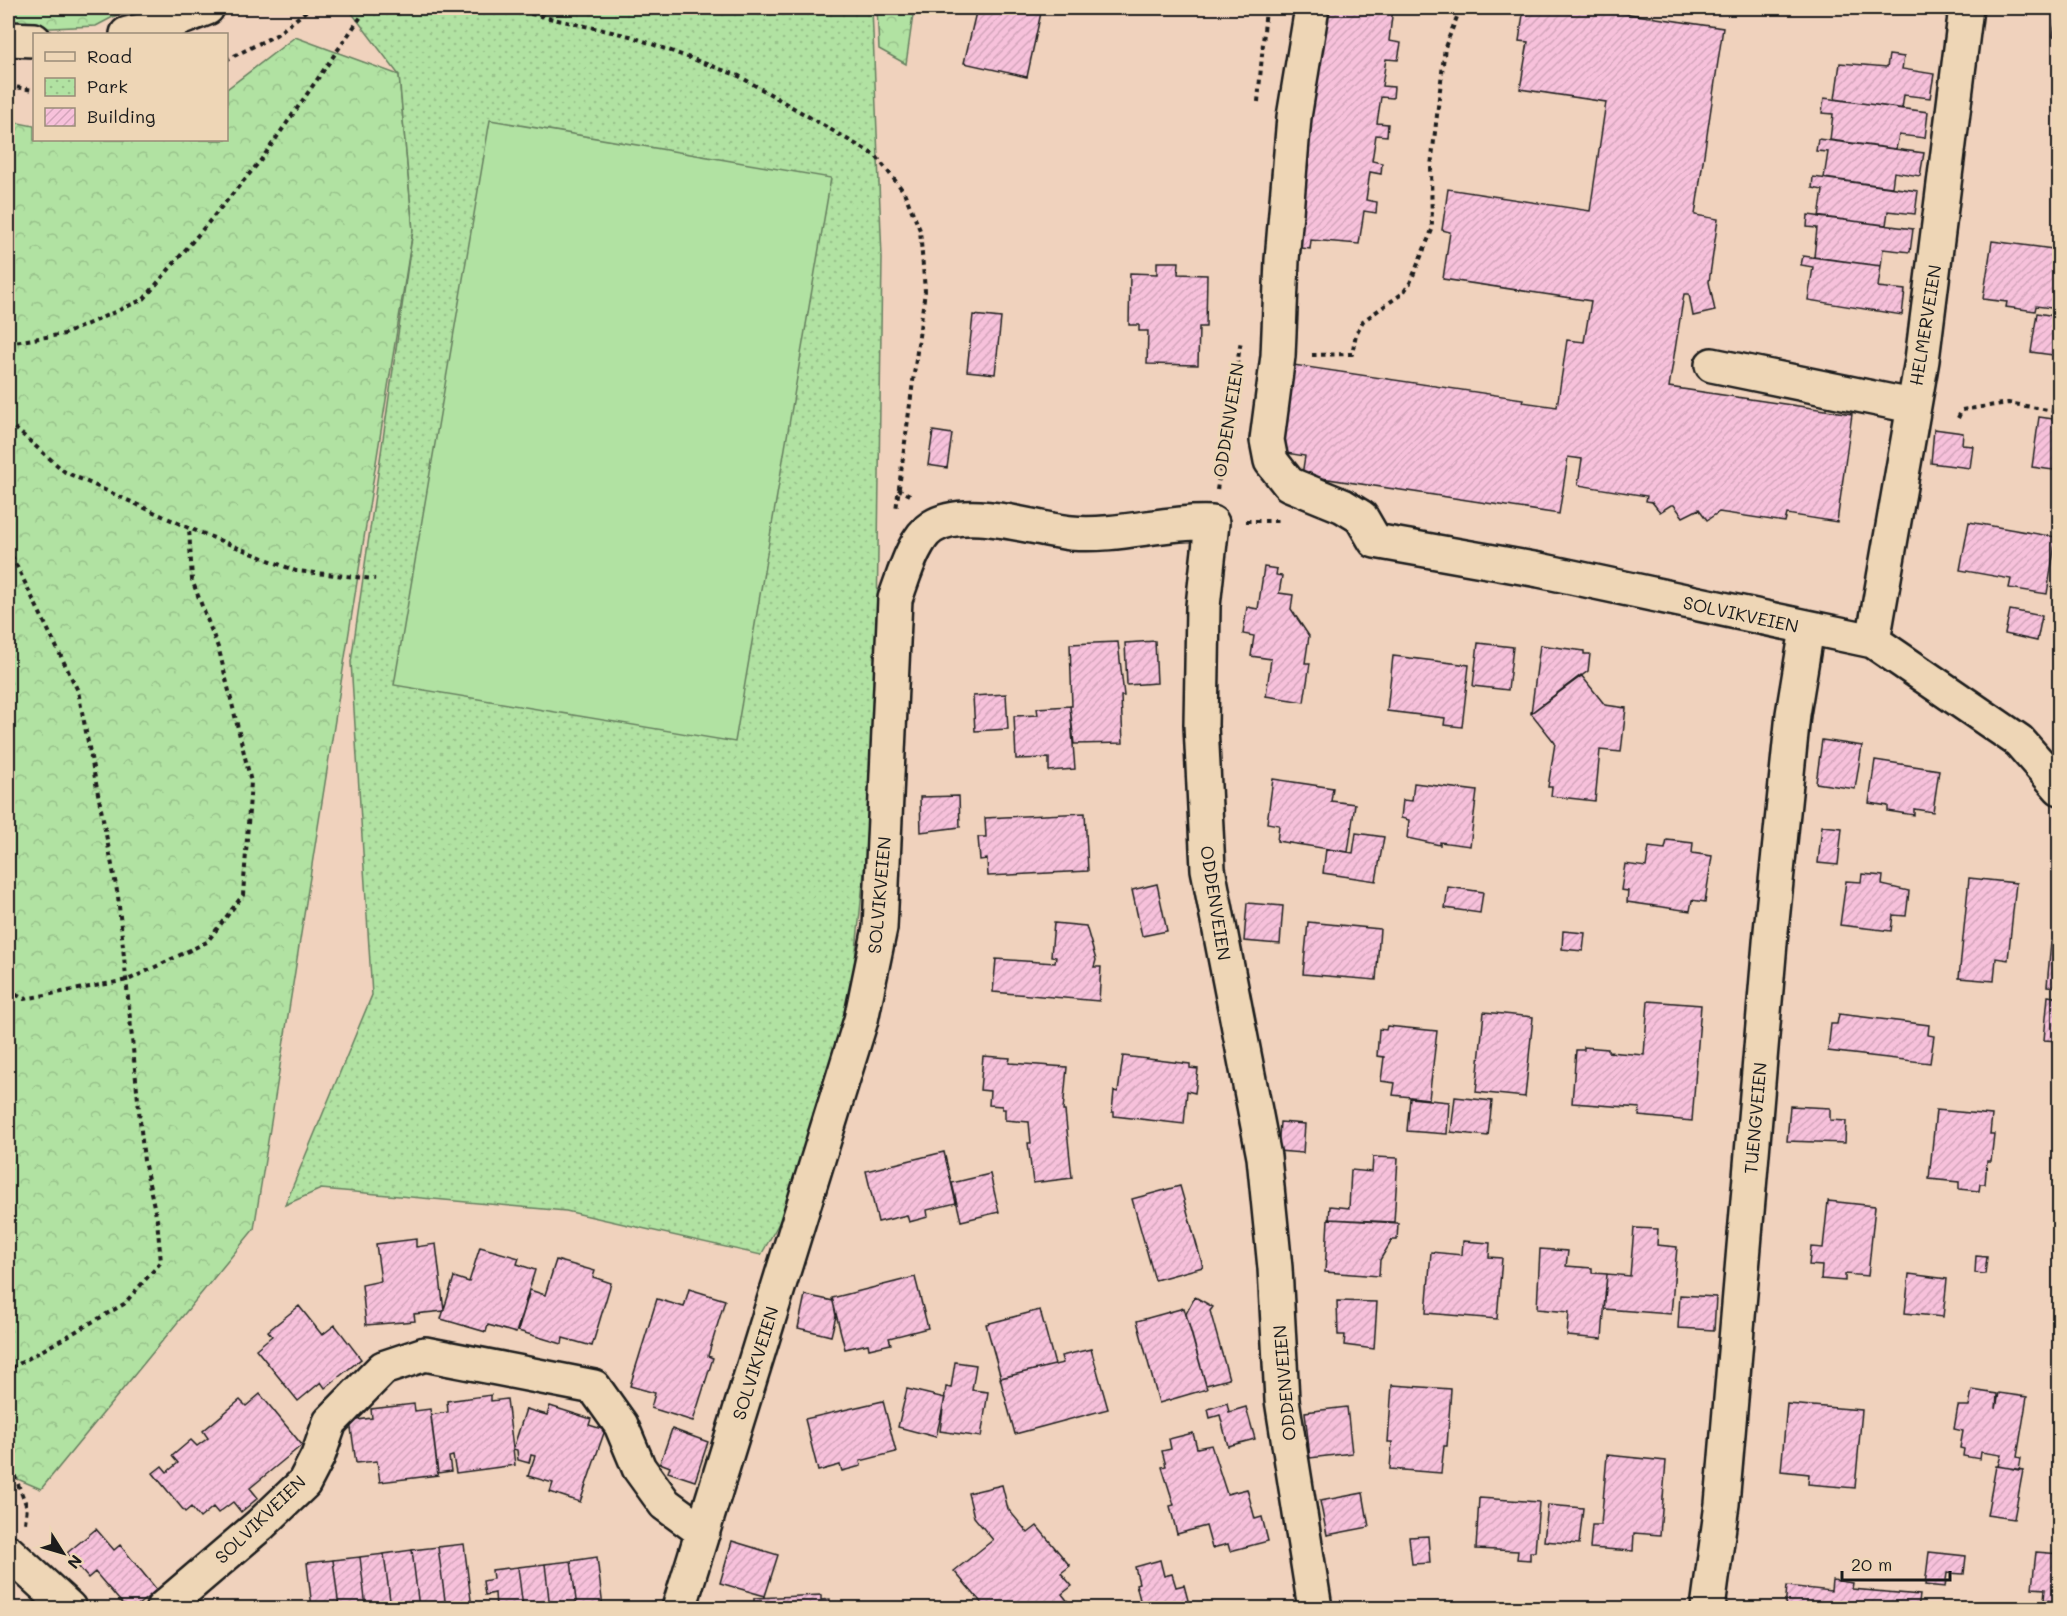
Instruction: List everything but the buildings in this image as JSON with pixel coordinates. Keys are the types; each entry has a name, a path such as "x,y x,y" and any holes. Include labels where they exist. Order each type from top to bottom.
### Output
{"street":[{"path":"131,33 158,27 207,8"},
{"path":"1278,356 1282,260 1294,117 1312,8"},
{"name":"HELMERVEIEN","path":"1873,641 1924,339 1966,8"},
{"path":"8,39 33,40"},
{"name":"SOLVIKVEIEN","path":"1278,356 1267,440 1271,461 1289,484 1343,506 1361,517 1375,541 1539,570 1873,641 2019,741 2060,788"},
{"path":"1712,365 1912,406"},
{"name":"SOLVIKVEIEN","path":"679,1608 861,1020 880,928 895,599 914,549 932,527 959,518 992,520 1072,533 1118,534 1191,522 1212,523"},
{"name":"ODDENVEIEN","path":"1212,523 1203,606 1201,713 1208,869 1240,1046 1264,1158 1275,1268 1282,1400 1315,1608"},
{"name":"TUENGVEIEN","path":"1708,1608 1722,1504 1774,897 1793,714 1808,629"},
{"name":"SOLVIKVEIEN","path":"163,1608 260,1525 304,1482 318,1456 330,1422 383,1368 425,1354 594,1387 621,1425 639,1468 665,1504 703,1532"},
{"path":"14,1557 69,1608"}],"path":[{"path":"228,59 276,35 310,8"},
{"path":"8,343 65,334 144,299 261,160 367,8"},
{"path":"504,8 630,36 739,76 876,156 904,192 920,230 925,291 915,383 898,489"},
{"path":"1257,111 1266,8"},
{"path":"1278,356 1352,354 1356,334 1363,321 1403,293 1410,283 1432,230 1431,166 1445,47 1457,17 1465,8"},
{"path":"8,86 33,90"},
{"name":"ODDENVEIEN","path":"1212,523 1242,332"},
{"path":"1958,418 1962,410 2008,403 2060,412"},
{"path":"8,422 64,472 189,528 296,571 375,579"},
{"path":"8,990 24,999 128,980 207,942 243,895 251,782 219,650 192,580 189,528"},
{"path":"8,548 78,691 118,896 144,1161 157,1220 161,1262 124,1304 8,1370"},
{"path":"8,1459 27,1507 14,1557"}],"green space":[{"path":"8,8 130,8 96,26 8,30"},
{"path":"348,8 872,8 882,258 875,767 848,1027 784,1214 761,1255 566,1211 321,1189 285,1205 372,995 351,662 413,230 399,75"},
{"path":"877,8 914,8 906,64 879,49"},
{"path":"295,37 399,75 413,230 254,1229 41,1489 8,1475 8,121 33,126 33,141 228,141 228,88"},
{"path":"490,120 831,178 735,742 394,685"}]}
